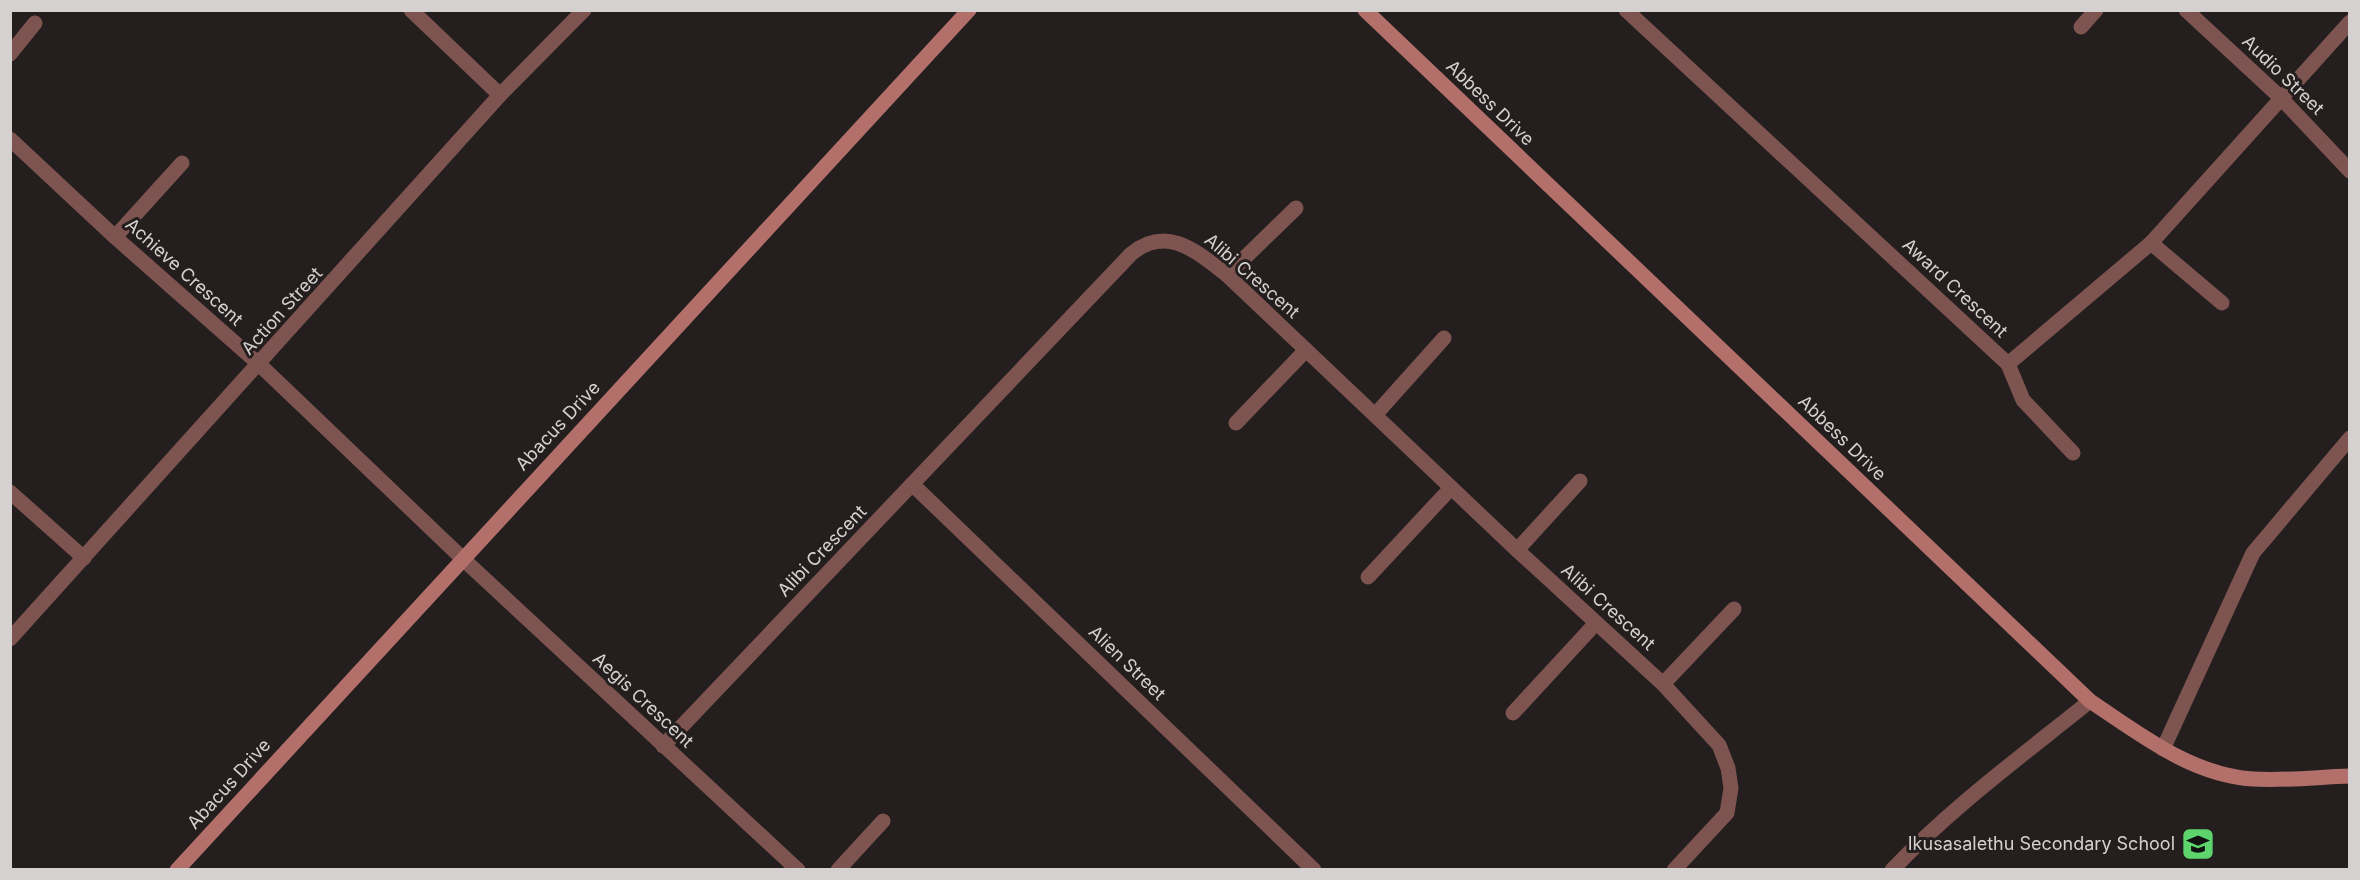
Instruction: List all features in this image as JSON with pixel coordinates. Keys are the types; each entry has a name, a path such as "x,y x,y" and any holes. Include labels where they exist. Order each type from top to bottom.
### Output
{"street":[{"path":"411,10 500,95"},
{"name":"Action Street","path":"10,639 260,365 500,95 584,10"},
{"name":"Abacus Drive","path":"177,870 969,10"},
{"name":"Abbess Drive","path":"1365,10 2090,700 2163,749 2223,774 2251,779 2349,776"},
{"name":"Award Crescent","path":"1626,10 2008,364 2151,243 2349,22"},
{"path":"2081,27 2096,10"},
{"name":"Audio Street","path":"2186,10 2280,97 2349,171"},
{"path":"10,54 35,24"},
{"name":"Achieve Crescent","path":"10,139 115,237 260,365 462,558"},
{"path":"115,237 182,163"},
{"path":"1227,275 1296,208"},
{"name":"Alibi Crescent","path":"663,746 1143,244 1156,240 1187,247 1227,275 1517,550 1663,684 1719,745 1728,768 1731,788 1727,813 1674,870"},
{"path":"2151,243 2222,303"},
{"path":"1375,416 1444,338"},
{"path":"1236,423 1306,350"},
{"path":"2008,364 2023,400 2073,453"},
{"path":"2163,749 2253,553 2349,438"},
{"path":"1517,550 1580,481"},
{"name":"Alien Street","path":"912,484 1314,870"},
{"path":"1368,577 1452,488"},
{"path":"10,492 84,558"},
{"name":"Aegis Crescent","path":"462,558 798,870"},
{"path":"1663,684 1734,609"},
{"path":"1513,713 1596,623"},
{"path":"1892,870 1915,846 1978,791 2090,700"},
{"path":"838,870 883,821"}],"place":[{"name":"Ikusasalethu Secondary School","path":"2198,844"}]}
